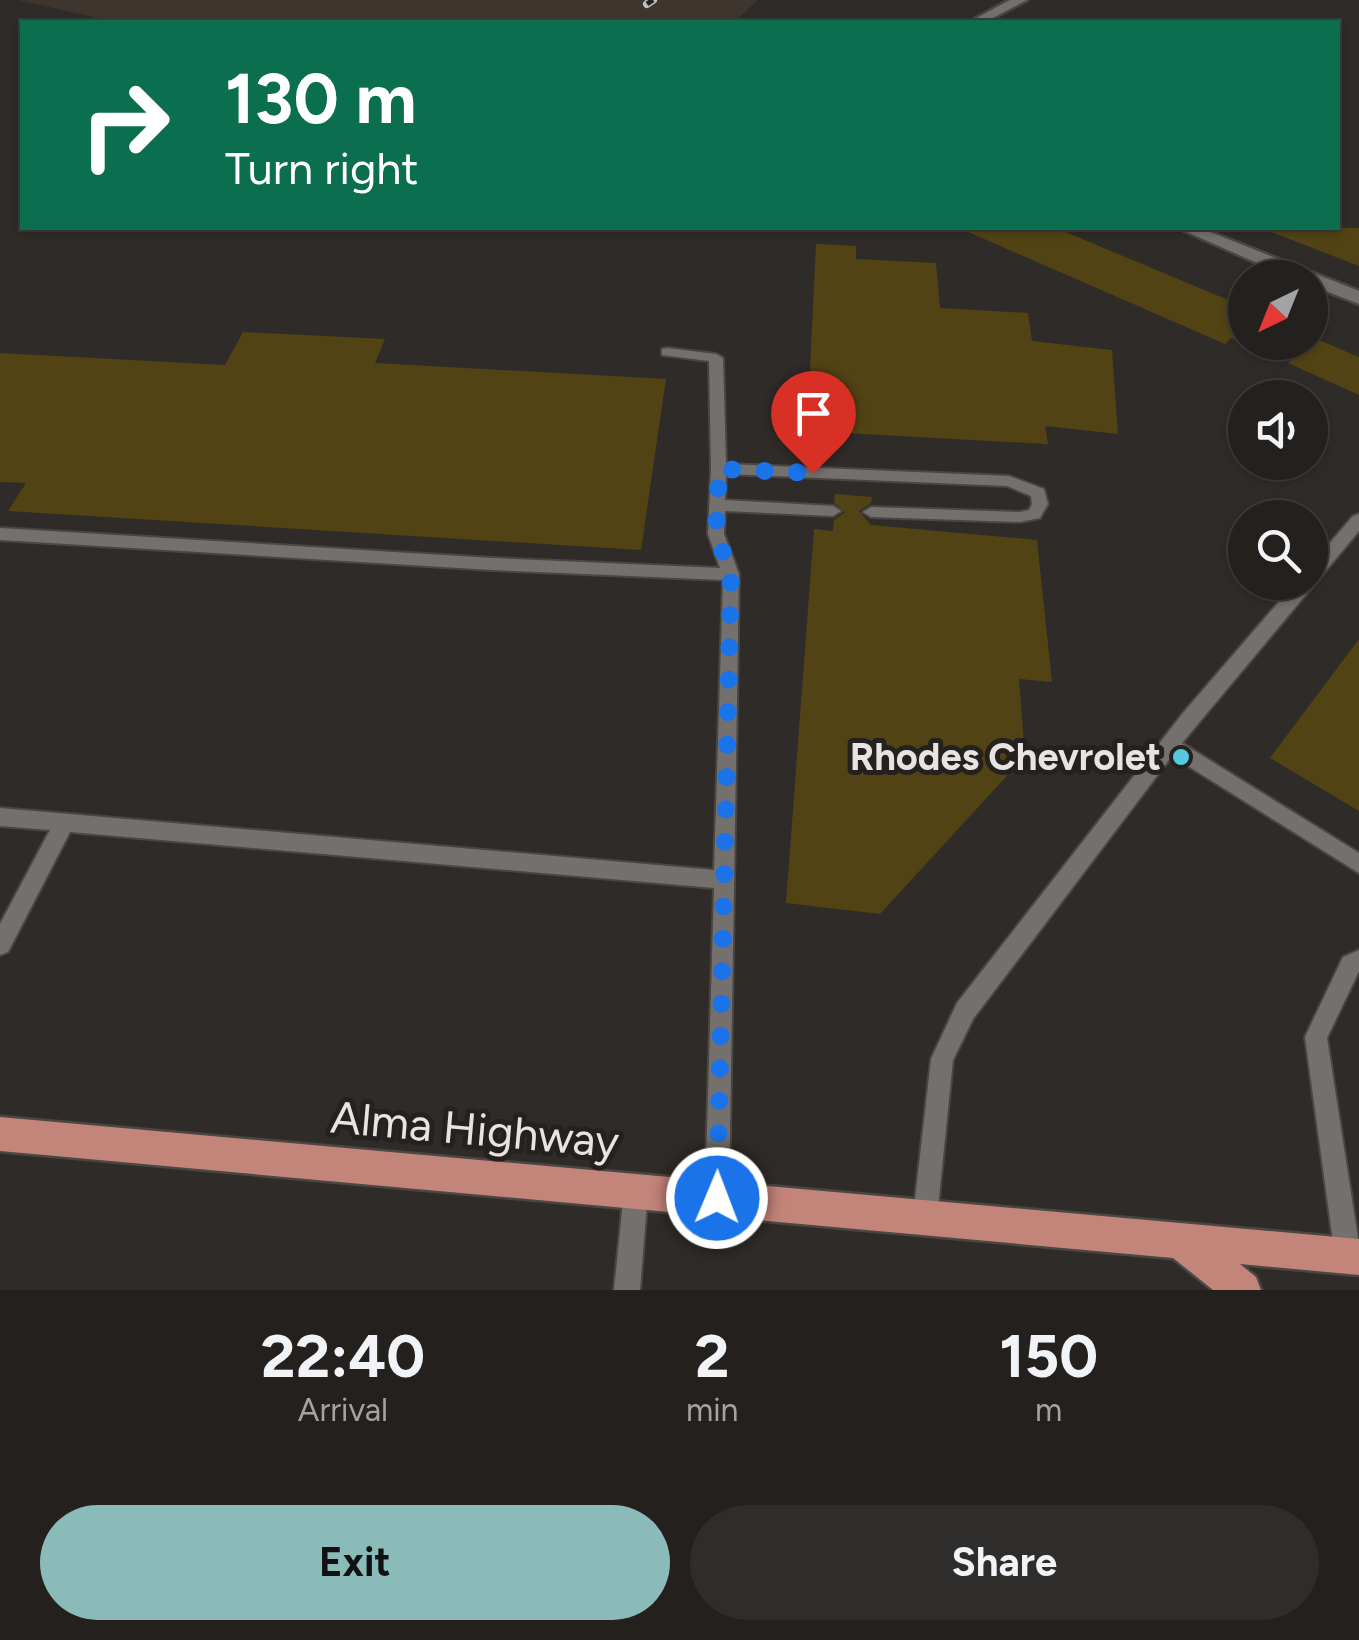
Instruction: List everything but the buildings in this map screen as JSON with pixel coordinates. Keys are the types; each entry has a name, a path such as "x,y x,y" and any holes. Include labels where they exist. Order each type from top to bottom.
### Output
{"main road":[{"name":"Alma Highway","path":"0,1134 1353,1256"},
{"path":"1180,1240 1243,1290"}],"street":[{"path":"980,20 1020,0"},
{"path":"1191,230 1265,260"},
{"path":"1328,286 1359,298"}],"lane":[{"path":"667,352 716,358 716,534 731,574 717,1198"},
{"path":"719,469 1009,481 1039,494 1040,504 1034,514 1020,517 871,512"},
{"path":"717,505 833,511"},
{"path":"1328,556 1359,520"},
{"path":"0,534 526,566 731,574"},
{"path":"925,1217 942,1059 965,1011 1170,745 1291,600"},
{"path":"1170,745 1359,864"},
{"path":"0,817 724,880"},
{"path":"0,944 64,823"},
{"path":"1353,1256 1316,1037 1351,964 1359,960"},
{"path":"627,1290 636,1191"}],"shaded area":[{"path":"18,0 758,0 736,20 106,20"}],"railway":[{"path":"647,4 653,0"}],"place":[{"name":"Rhodes Chevrolet","path":"1181,757"}],"route":[{"path":"717,1198 731,574 716,534 719,469 813,473"}]}
